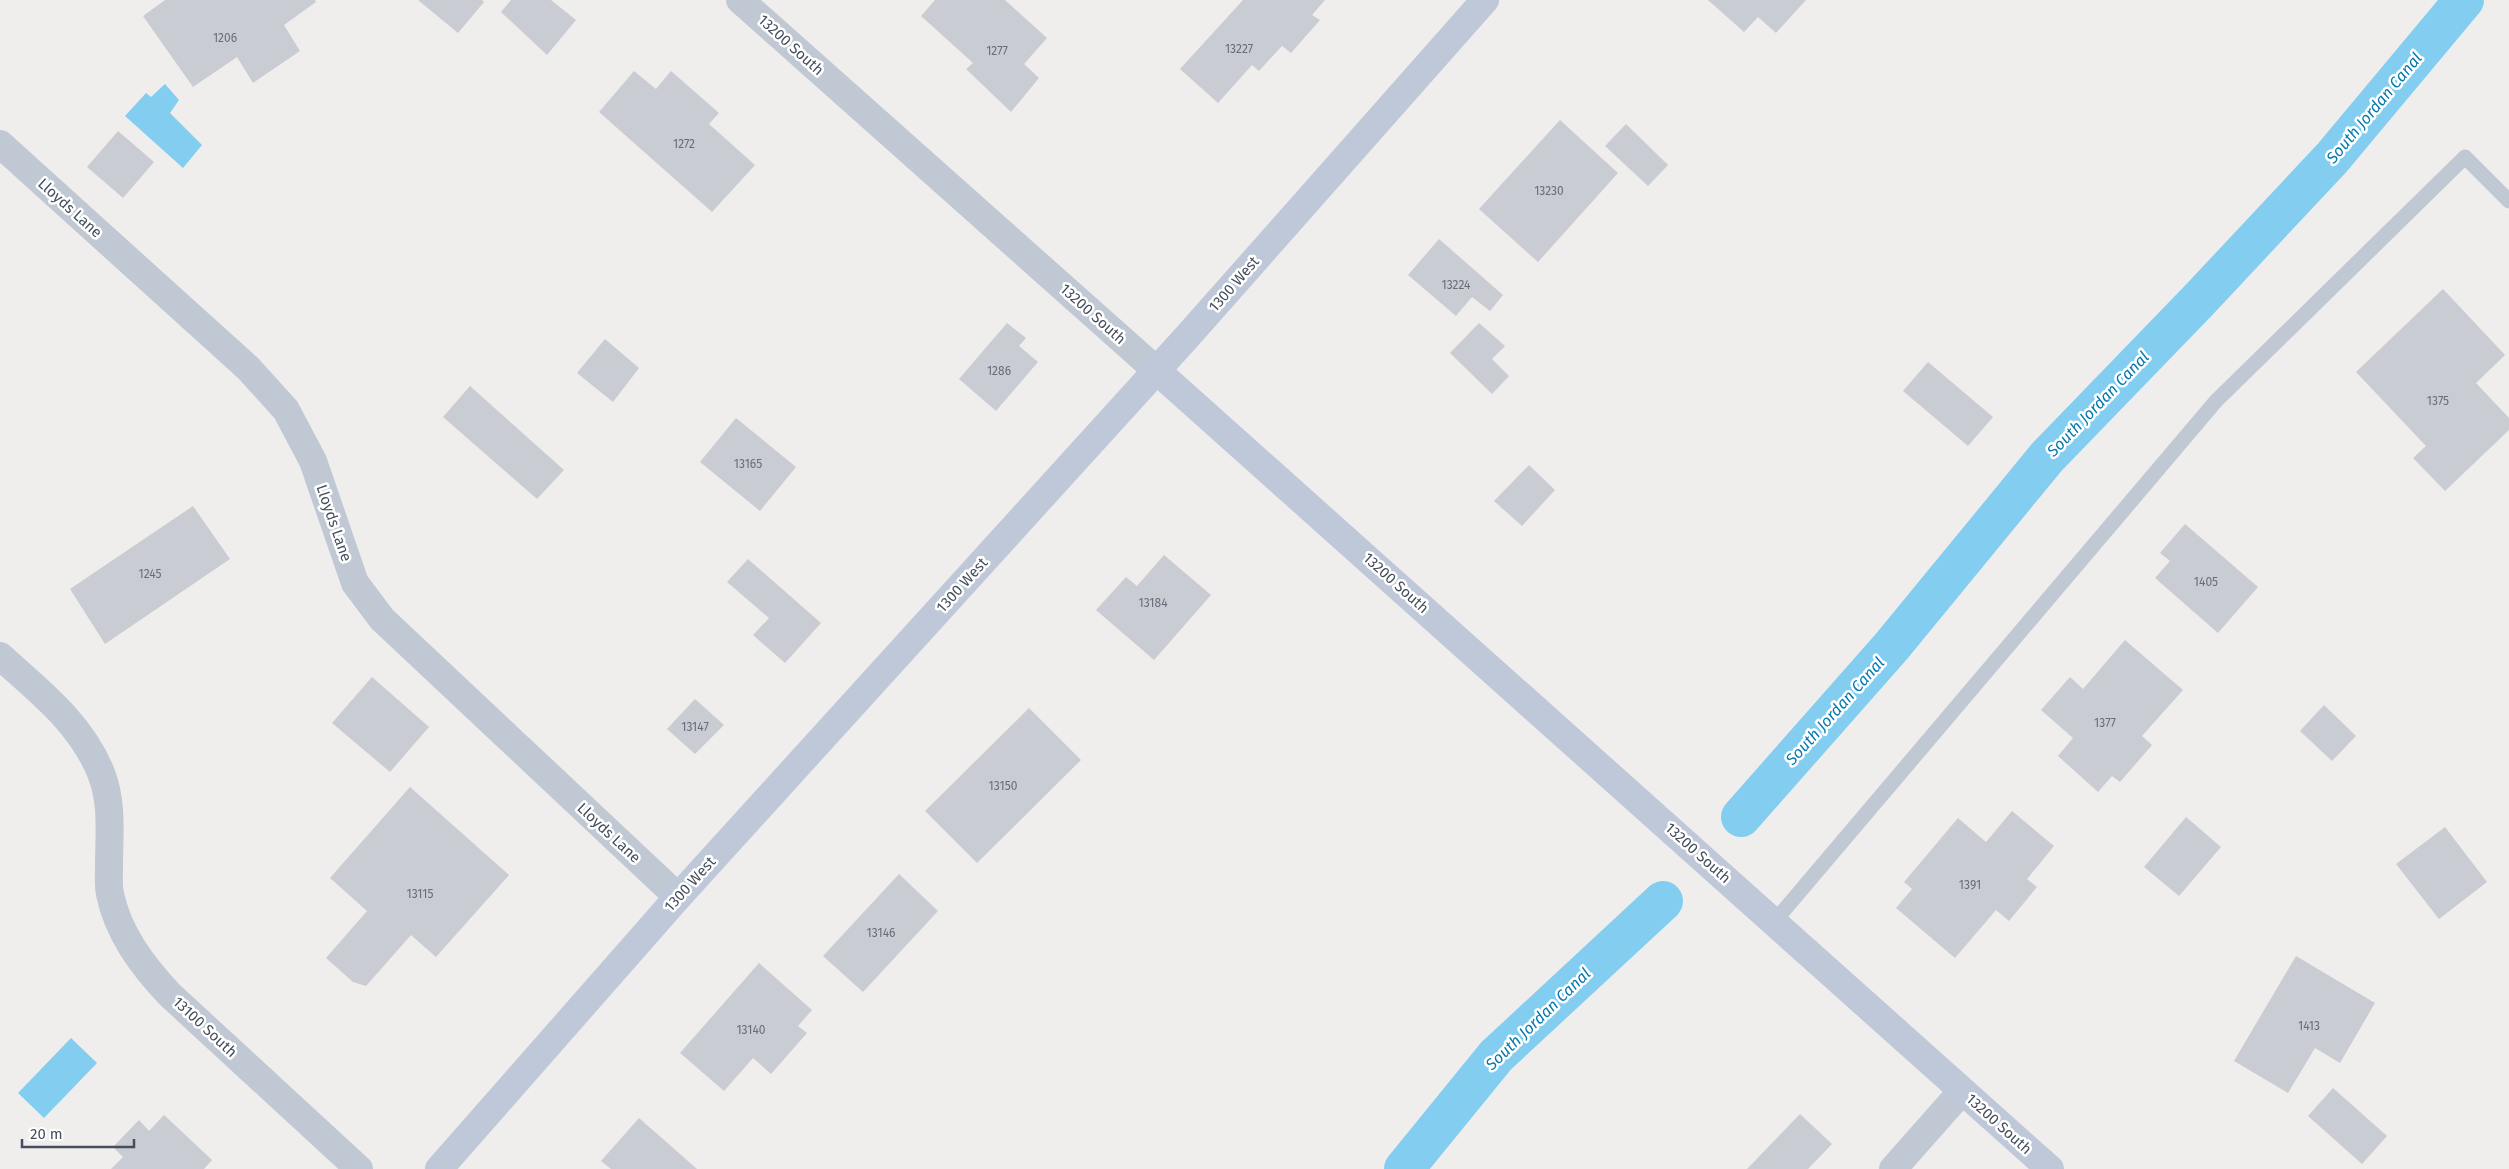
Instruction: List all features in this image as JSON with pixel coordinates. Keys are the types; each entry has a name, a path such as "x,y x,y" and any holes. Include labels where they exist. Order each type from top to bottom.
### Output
{"street":[{"name":"13200 South","path":"740,0 2050,1169"},
{"name":"1300 West","path":"439,1169 678,897 1156,370 1485,0"},
{"name":"Lloyds Lane","path":"0,144 248,368 286,410 313,461 356,584 382,619 678,897"},
{"name":"13100 South","path":"0,656 58,707 84,738 102,774 110,813 109,893 122,930 143,965 169,994 359,1169"},
{"path":"1893,1169 1962,1091"}],"lane":[{"path":"1774,922 2216,401 2465,158 2509,201"}],"water":[{"path":"165,84 179,100 170,113 202,145 183,168 125,116 146,93 151,97"},
{"path":"71,1038 97,1063 44,1118 18,1093"}],"building":[{"path":"165,0 315,0 316,2 284,25 300,51 253,83 237,57 193,87 143,16"},
{"path":"418,0 482,0 484,2 458,33"},
{"path":"511,0 551,0 576,20 547,55 501,12"},
{"path":"935,0 1005,0 1047,38 1024,64 1039,78 1011,112 966,69 973,63 921,16"},
{"path":"1243,0 1325,0 1312,15 1320,20 1291,53 1282,46 1259,71 1252,65 1218,103 1180,69"},
{"path":"1708,0 1806,0 1776,33 1758,17 1744,32"},
{"path":"634,71 656,89 671,71 719,113 709,124 755,165 712,212 599,112"},
{"path":"1560,120 1618,173 1538,262 1479,209"},
{"path":"1626,124 1668,165 1648,186 1605,146"},
{"path":"118,131 154,162 123,198 87,167"},
{"path":"1439,239 1503,295 1490,311 1472,297 1456,316 1408,275"},
{"path":"2443,289 2505,355 2476,383 2509,418 2509,430 2445,491 2413,458 2426,446 2356,372"},
{"path":"1007,323 1026,338 1019,346 1038,362 996,411 959,379"},
{"path":"1479,323 1505,346 1492,359 1509,376 1492,394 1450,353"},
{"path":"605,339 639,368 613,402 577,373"},
{"path":"1928,362 1993,417 1968,446 1903,391"},
{"path":"470,386 564,470 537,499 443,417"},
{"path":"736,418 796,467 760,511 700,462"},
{"path":"1529,465 1555,490 1522,526 1494,501"},
{"path":"193,506 230,559 105,644 70,589"},
{"path":"2185,524 2258,587 2218,633 2155,578 2170,561 2160,553"},
{"path":"1164,555 1211,595 1154,660 1096,610 1126,577 1137,586"},
{"path":"748,559 821,623 785,663 753,635 769,618 727,582"},
{"path":"2125,640 2183,690 2142,736 2152,745 2120,782 2112,776 2098,792 2058,756 2073,738 2041,710 2070,677 2083,689"},
{"path":"372,677 429,727 390,772 332,723"},
{"path":"695,699 724,725 695,754 667,729"},
{"path":"2324,705 2356,736 2332,761 2300,731"},
{"path":"1029,708 1081,760 977,863 925,811"},
{"path":"410,787 509,875 436,957 411,935 366,986 353,982 326,958 367,911 330,878"},
{"path":"2012,811 2054,846 2027,879 2037,887 2009,921 1996,910 1955,958 1896,908 1912,889 1904,882 1958,818 1986,842"},
{"path":"2186,817 2221,847 2179,896 2144,867"},
{"path":"2445,827 2487,882 2439,919 2396,864"},
{"path":"899,874 938,911 863,992 823,956"},
{"path":"2296,956 2375,1003 2340,1063 2315,1048 2288,1093 2234,1061"},
{"path":"759,963 812,1010 798,1026 807,1033 771,1074 753,1058 724,1091 680,1053"},
{"path":"2333,1088 2387,1136 2362,1164 2308,1116"},
{"path":"1800,1114 1832,1144 1808,1169 1747,1169"},
{"path":"164,1115 212,1160 204,1169 111,1169 123,1157 113,1147 139,1120 149,1131"},
{"path":"639,1118 697,1169 611,1169 601,1161"}],"waterway":[{"name":"South Jordan Canal","path":"1741,817 1891,647 2047,457 2198,301 2332,158 2464,0"},
{"name":"South Jordan Canal","path":"1404,1169 1496,1056 1663,901"}]}
